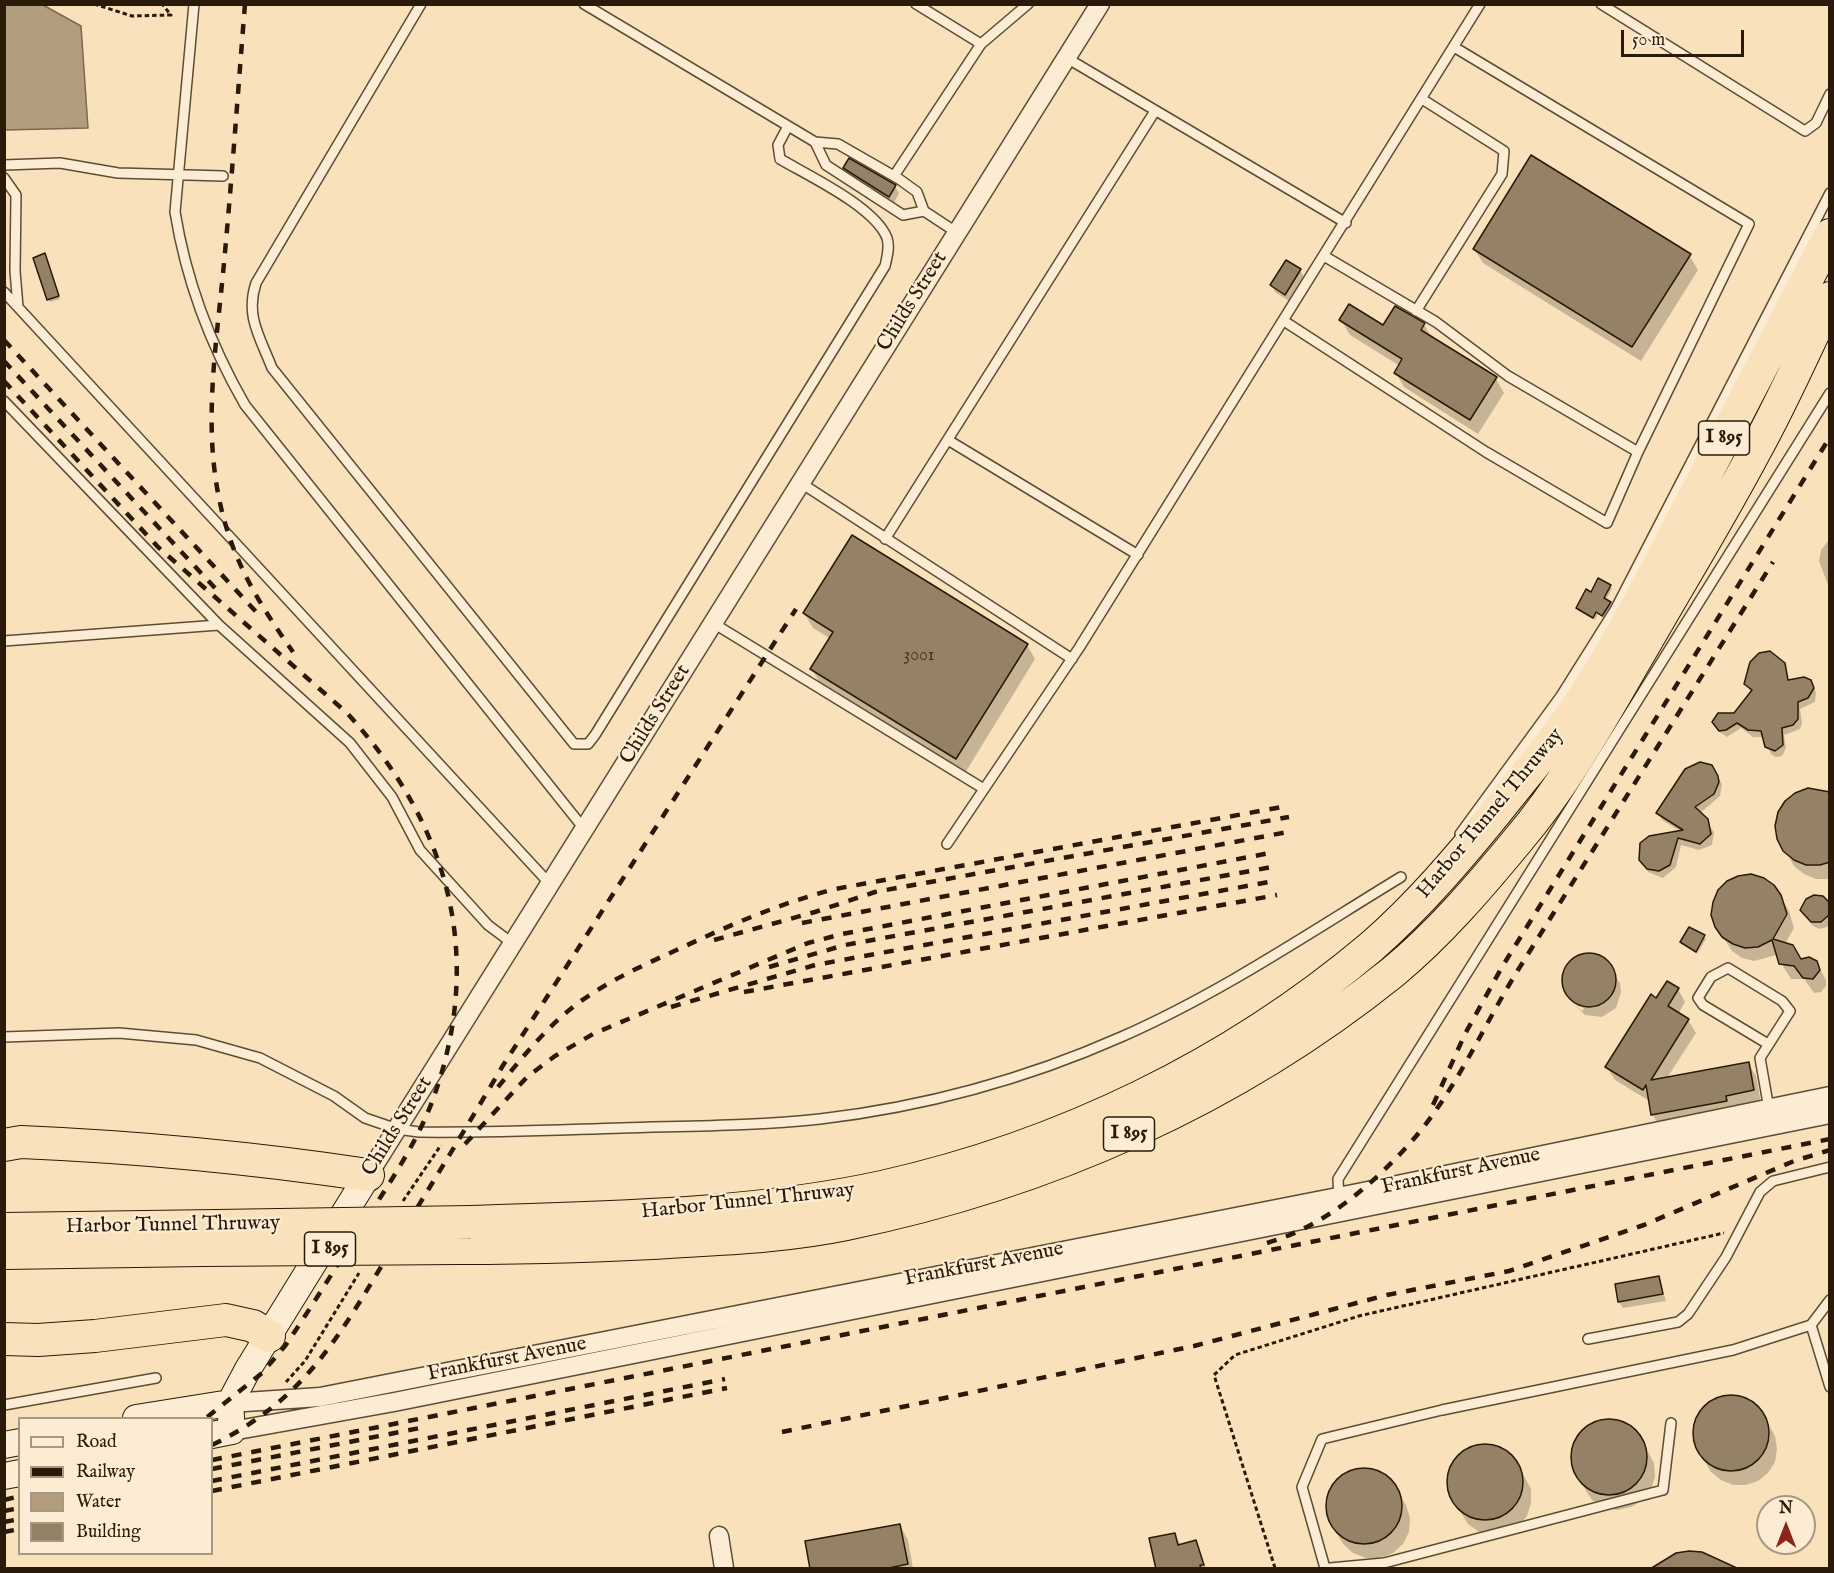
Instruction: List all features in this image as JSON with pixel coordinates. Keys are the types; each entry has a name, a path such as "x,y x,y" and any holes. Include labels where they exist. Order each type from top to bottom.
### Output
{"highway":[{"name":"Harbor Tunnel Thruway","path":"464,1235 576,1247 746,1238 845,1224 980,1189 1062,1162 1153,1124 1232,1084 1320,1026 1403,963 1463,903 1520,839 1568,772 1615,671 1648,586 1830,235"},
{"name":"Harbor Tunnel Thruway","path":"4,1229 209,1238 464,1235 780,1203 881,1187 970,1163 1044,1139 1108,1113 1166,1085 1307,997 1373,945 1411,888 1458,860 1571,716 1615,671 1755,452 1830,298"},
{"path":"4,1144 21,1142 141,1149 307,1166 368,1175"},
{"name":"Harbor Tunnel Thruway","path":"4,1253 209,1238"},
{"path":"4,1339 38,1340 95,1336 226,1320 253,1326 269,1336"}],"main road":[{"name":"Childs Street","path":"230,1403 368,1175"},
{"name":"Frankfurst Avenue","path":"148,1417 230,1403"},
{"path":"222,1433 230,1403"}],"street":[{"name":"Childs Street","path":"368,1175 1100,4"},
{"name":"Frankfurst Avenue","path":"222,1433 394,1402 1340,1204 1830,1096"},
{"name":"Frankfurst Avenue","path":"230,1403 320,1397 1340,1204 1830,1114"},
{"path":"719,1536 724,1569"}],"lane":[{"path":"194,4 175,212 180,244 216,348 244,405 585,830"},
{"path":"421,4 256,283 250,301 252,316 272,368 574,744 588,744 595,735 885,266 888,240 873,217 780,159 778,145 788,126"},
{"path":"584,4 814,142 838,144 894,176 917,192 924,211 957,232"},
{"path":"916,4 981,44"},
{"path":"894,176 981,44 1028,4"},
{"path":"947,844 1072,659 1138,555 1480,4"},
{"path":"1601,4 1805,131 1816,123 1830,94"},
{"path":"1284,321 1486,453 1607,523 1638,452 1749,224 1454,47"},
{"path":"1065,57 1346,223"},
{"path":"1416,311 1502,174 1504,151 1422,99"},
{"path":"885,539 1155,111"},
{"path":"814,142 826,165 903,215 924,211"},
{"path":"4,165 60,164 118,173 223,176"},
{"path":"4,178 16,195 15,271 18,307"},
{"path":"1615,671 1616,610 1830,193"},
{"path":"1324,256 1416,311 1508,376 1638,452"},
{"path":"4,292 549,883"},
{"path":"1340,1204 1338,1179 1615,671 1830,393"},
{"path":"4,401 219,626 350,743 392,797 420,850 488,925 512,943"},
{"path":"948,440 1138,555"},
{"path":"801,483 1072,659"},
{"path":"713,623 984,789"},
{"path":"4,641 219,626"},
{"path":"1456,840 1561,696 1615,671"},
{"path":"4,1037 119,1033 196,1040 260,1058 334,1096 364,1118 397,1129 419,1132 465,1133 758,1124 819,1119 882,1109 962,1091 1005,1080 1063,1060 1184,1008 1411,888 1450,850"},
{"path":"1768,1044 1703,1005 1698,998 1712,977 1728,968 1782,1001 1790,1011 1760,1059 1769,1109"},
{"path":"1588,1339 1678,1322 1688,1314 1742,1229 1760,1192 1773,1181 1830,1167"},
{"path":"1671,1423 1663,1490 1384,1563 1328,1569 1302,1487 1322,1439 1442,1410 1732,1350 1811,1325 1830,1300"},
{"path":"1811,1325 1830,1387"},
{"path":"4,1405 156,1378"}],"path":[{"path":"94,4 132,16 171,15 162,4"},
{"path":"1275,1569 1214,1375 1235,1355 1359,1316 1742,1229"}],"water":[{"path":"4,5 43,5 81,26 88,128 5,130"}],"building":[{"path":"1531,155 1691,254 1632,347 1473,249"},
{"path":"849,158 896,185 889,197 843,168"},
{"path":"45,253 59,296 47,300 33,258"},
{"path":"1286,260 1301,269 1285,295 1270,285"},
{"path":"1349,304 1383,325 1395,306 1425,323 1421,330 1497,377 1470,420 1394,373 1402,359 1339,320"},
{"path":"852,535 1028,644 956,759 810,669 833,632 803,613"},
{"path":"1598,578 1611,585 1604,598 1611,602 1602,616 1596,612 1593,618 1576,608 1586,589 1591,592"},
{"path":"1770,651 1785,663 1788,680 1804,677 1811,680 1814,688 1808,698 1798,702 1798,719 1793,725 1782,728 1783,745 1775,751 1765,747 1761,731 1748,730 1737,723 1726,730 1719,731 1712,722 1718,713 1734,713 1752,690 1744,684 1750,662 1759,653"},
{"path":"1700,762 1712,765 1719,782 1714,794 1695,807 1708,819 1711,834 1700,844 1678,838 1670,865 1659,871 1647,869 1639,860 1640,843 1649,836 1683,830 1656,813 1685,769"},
{"path":"1808,788 1830,792 1830,862 1820,865 1806,865 1794,860 1783,851 1777,839 1775,826 1778,812 1785,801 1795,793"},
{"path":"1751,874 1764,878 1774,885 1781,895 1787,914 1773,939 1793,945 1801,959 1809,957 1817,961 1820,970 1813,979 1803,978 1794,966 1779,964 1772,940 1758,947 1745,948 1722,937 1715,927 1711,915 1718,890 1727,881"},
{"path":"1814,895 1823,896 1830,903 1830,914 1821,922 1811,922 1800,910 1806,899"},
{"path":"1689,927 1705,935 1696,952 1680,942"},
{"path":"1589,953 1599,955 1608,961 1614,970 1616,980 1614,990 1608,999 1599,1005 1589,1007 1579,1005 1570,999 1564,990 1562,980 1564,970 1570,961 1579,955"},
{"path":"1667,981 1679,988 1668,1006 1689,1019 1651,1080 1749,1062 1754,1090 1726,1096 1727,1101 1651,1115 1646,1085 1643,1090 1605,1067 1651,994 1656,998"},
{"path":"1659,1276 1663,1294 1618,1302 1615,1284"},
{"path":"1724,1395 1738,1395 1752,1401 1763,1412 1769,1426 1766,1448 1758,1460 1738,1471 1724,1471 1710,1465 1699,1454 1693,1440 1693,1426 1699,1412 1710,1401"},
{"path":"1609,1419 1624,1422 1636,1430 1644,1442 1647,1457 1644,1472 1636,1484 1624,1492 1609,1495 1594,1492 1582,1484 1574,1472 1571,1457 1574,1442 1582,1430 1594,1422"},
{"path":"1485,1444 1500,1447 1512,1455 1520,1467 1523,1482 1520,1497 1512,1509 1500,1517 1485,1520 1470,1517 1458,1509 1450,1497 1447,1482 1450,1467 1458,1455 1470,1447"},
{"path":"1372,1468 1385,1474 1396,1485 1402,1498 1400,1521 1385,1538 1372,1544 1356,1544 1343,1538 1328,1521 1326,1498 1332,1485 1349,1470"},
{"path":"900,1524 908,1564 884,1569 810,1569 805,1541"},
{"path":"1175,1533 1178,1545 1196,1540 1204,1565 1200,1565 1201,1569 1156,1569 1149,1538"},
{"path":"1702,1552 1739,1569 1650,1569 1676,1553"}],"railway":[{"path":"245,4 213,380 214,469 224,520 238,560 257,597 293,652"},
{"path":"4,340 259,615"},
{"path":"4,361 215,588"},
{"path":"4,381 158,547 347,713 382,756 411,800 433,847 448,895 456,944 456,995 448,1048 426,1118 393,1177 285,1346 262,1373 207,1417"},
{"path":"1433,1105 1465,1034 1502,967 1830,437"},
{"path":"1267,1243 1305,1228 1356,1195 1401,1153 1436,1110 1451,1088 1518,970 1773,562"},
{"path":"213,1444 246,1426 275,1405 300,1382 341,1331 502,1067 796,609"},
{"path":"498,1087 552,1025 598,990 700,939 776,907 835,889 1287,806"},
{"path":"714,940 815,912 875,892 1289,817"},
{"path":"802,923 1293,831"},
{"path":"465,1144 527,1077 555,1056 593,1034 808,943 842,934 1270,853"},
{"path":"769,967 845,945 1272,867"},
{"path":"671,1007 815,965 1274,881"},
{"path":"744,992 1277,895"},
{"path":"213,1460 1830,1139"},
{"path":"782,1432 1194,1346 1387,1295 1509,1271 1644,1225 1794,1161 1830,1150"},
{"path":"213,1481 725,1379"},
{"path":"213,1491 727,1388"},
{"path":"213,1469 420,1428"},
{"path":"4,1500 18,1496"},
{"path":"4,1511 18,1508"},
{"path":"4,1522 18,1519"},
{"path":"4,1532 18,1529"}]}
